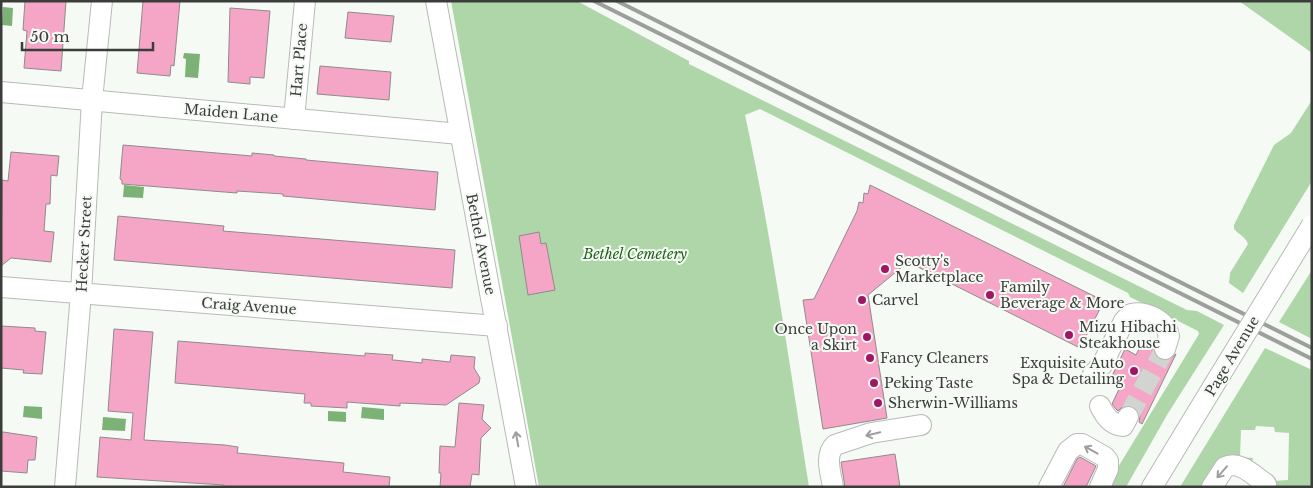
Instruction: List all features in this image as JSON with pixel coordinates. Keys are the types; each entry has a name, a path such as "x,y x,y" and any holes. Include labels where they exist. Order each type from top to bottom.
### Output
{"street":[{"name":"Hecker Street","path":"65,487 81,293 92,100 102,1"},
{"name":"Hart Place","path":"294,118 305,1"},
{"name":"Bethel Avenue","path":"436,1 526,487"},
{"name":"Maiden Lane","path":"1,92 460,134"},
{"name":"Page Avenue","path":"1152,487 1312,225"},
{"name":"Craig Avenue","path":"1,286 497,326"},
{"path":"1093,374 1102,365 1124,321 1131,314 1141,314 1160,321 1169,332 1167,344"},
{"path":"1100,406 1105,415 1116,425 1123,426 1128,417"},
{"path":"834,487 829,458 831,449 835,446 872,434 921,424"},
{"path":"1049,487 1068,451 1077,444 1082,444 1108,460 1108,470 1100,487"},
{"path":"1212,487 1225,467 1235,464 1241,466 1266,484"}],"green space":[{"name":"Bethel Cemetery","path":"451,1 577,1 689,61 689,64 1187,310 1197,311 1224,325 1167,415 1126,487 1106,487 1199,334 1198,331 1130,297 1128,293 760,109 745,115 772,254 809,487 539,487"},
{"path":"1239,1 1312,1 1312,53"},
{"path":"1312,100 1312,181 1243,293 1229,283 1230,273 1248,244 1246,239 1234,229 1234,225 1274,145 1291,133"},
{"path":"1312,270 1312,339 1279,322"},
{"path":"1265,348 1312,370 1312,487 1279,487 1274,483 1273,481 1288,480 1289,433 1275,432 1274,427 1256,426 1255,430 1241,430 1240,457 1253,458 1252,467 1242,461 1207,487 1180,487"}],"shaded area":[{"path":"3,7 13,8 12,26 2,25"},
{"path":"184,53 200,54 198,78 185,77 186,59 183,58"},
{"path":"124,185 144,187 143,198 123,197"},
{"path":"24,406 42,407 42,419 23,417"},
{"path":"362,407 384,409 384,420 361,418"},
{"path":"328,411 346,412 346,422 328,421"},
{"path":"103,417 126,419 125,431 102,430"}],"building":[{"path":"25,1 66,1 61,71 24,68 27,31 23,30"},
{"path":"143,1 180,1 174,66 171,65 170,76 137,73"},
{"path":"230,8 270,11 264,78 250,77 250,84 228,82"},
{"path":"348,12 394,16 391,42 345,38"},
{"path":"320,66 391,72 389,100 317,94"},
{"path":"123,145 252,156 252,153 438,172 435,210 283,196 283,194 237,191 237,193 122,184 120,179"},
{"path":"11,152 59,156 57,176 51,175 50,204 46,204 44,231 54,232 51,262 11,258 1,266 2,180 8,181"},
{"path":"870,185 1104,301 1080,348 908,262 868,295 887,418 823,429 803,300 814,299 857,211 859,202 863,203 864,193 868,194"},
{"path":"118,216 224,226 223,231 455,250 452,288 114,260"},
{"path":"539,232 541,244 546,243 555,290 528,295 519,236"},
{"path":"1,326 35,328 35,331 46,332 42,374 23,373 24,370 1,368"},
{"path":"114,329 153,332 144,440 225,445 238,447 237,453 344,463 343,472 390,477 389,487 224,487 224,485 97,477 100,437 131,440 133,413 108,411"},
{"path":"1144,339 1154,344 1156,357 1161,360 1168,360 1176,354 1142,424 1139,422 1140,416 1138,411 1134,407 1127,405 1118,411 1112,404 1120,387 1109,382 1125,349 1136,355"},
{"path":"178,341 365,356 365,353 393,355 392,360 422,363 422,359 450,362 451,355 475,357 474,368 480,378 479,383 446,405 400,403 400,406 347,402 347,408 311,406 311,403 304,403 305,394 175,383"},
{"path":"459,403 484,405 482,419 491,428 481,438 479,475 472,474 470,487 440,487 440,446 455,447"},
{"path":"1,433 37,437 35,460 28,460 27,473 1,471"},
{"path":"895,454 900,487 845,487 841,462"},
{"path":"1080,457 1096,466 1086,487 1063,487 1077,459"}],"tunnel":[{"path":"1128,417 1165,349"}],"railway":[{"path":"594,1 1312,359"},
{"path":"617,1 1312,348"}],"place":[{"name":"Scotty's Marketplace","path":"885,269"},
{"name":"Family Beverage & More","path":"990,295"},
{"name":"Carvel","path":"862,300"},
{"name":"Mizu Hibachi Steakhouse","path":"1069,335"},
{"name":"Once Upon a Skirt","path":"867,337"},
{"name":"Fancy Cleaners","path":"870,358"},
{"name":"Exquisite Auto Spa & Detailing","path":"1134,371"},
{"name":"Peking Taste","path":"874,383"},
{"name":"Sherwin-Williams","path":"878,403"}]}
